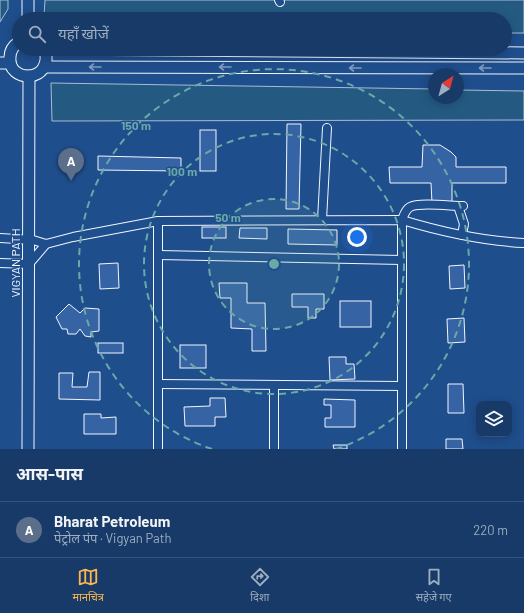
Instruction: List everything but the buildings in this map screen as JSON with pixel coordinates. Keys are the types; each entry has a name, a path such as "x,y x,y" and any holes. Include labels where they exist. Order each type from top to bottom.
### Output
{"main road":[{"path":"28,0 28,12"},
{"path":"0,48 12,45"},
{"path":"12,53 5,63 21,75 29,76 39,73 45,67 47,56"},
{"path":"512,53 524,53"},
{"path":"45,67 524,68"},
{"name":"VIGYAN PATH","path":"28,449 29,76"}],"street":[{"path":"322,220 327,128"},
{"path":"402,449 402,220 406,210 411,206 460,206 464,224 462,236"},
{"path":"0,238 29,240 46,244 73,237 158,221 402,220 462,236 524,243"},
{"path":"158,221 158,449"},
{"path":"0,263 29,264 46,244"},
{"path":"159,255 402,260"},
{"path":"158,384 402,386"},
{"path":"274,385 274,449"}],"shaded area":[{"path":"0,0 8,0 8,9 0,22"},
{"path":"45,0 524,0 524,33 512,33 512,12 44,12"},
{"path":"51,83 428,89 428,104 464,104 464,90 524,91 524,120 52,121"}],"place":[{"name":"Bharat Petroleum","path":"71,181"}]}
